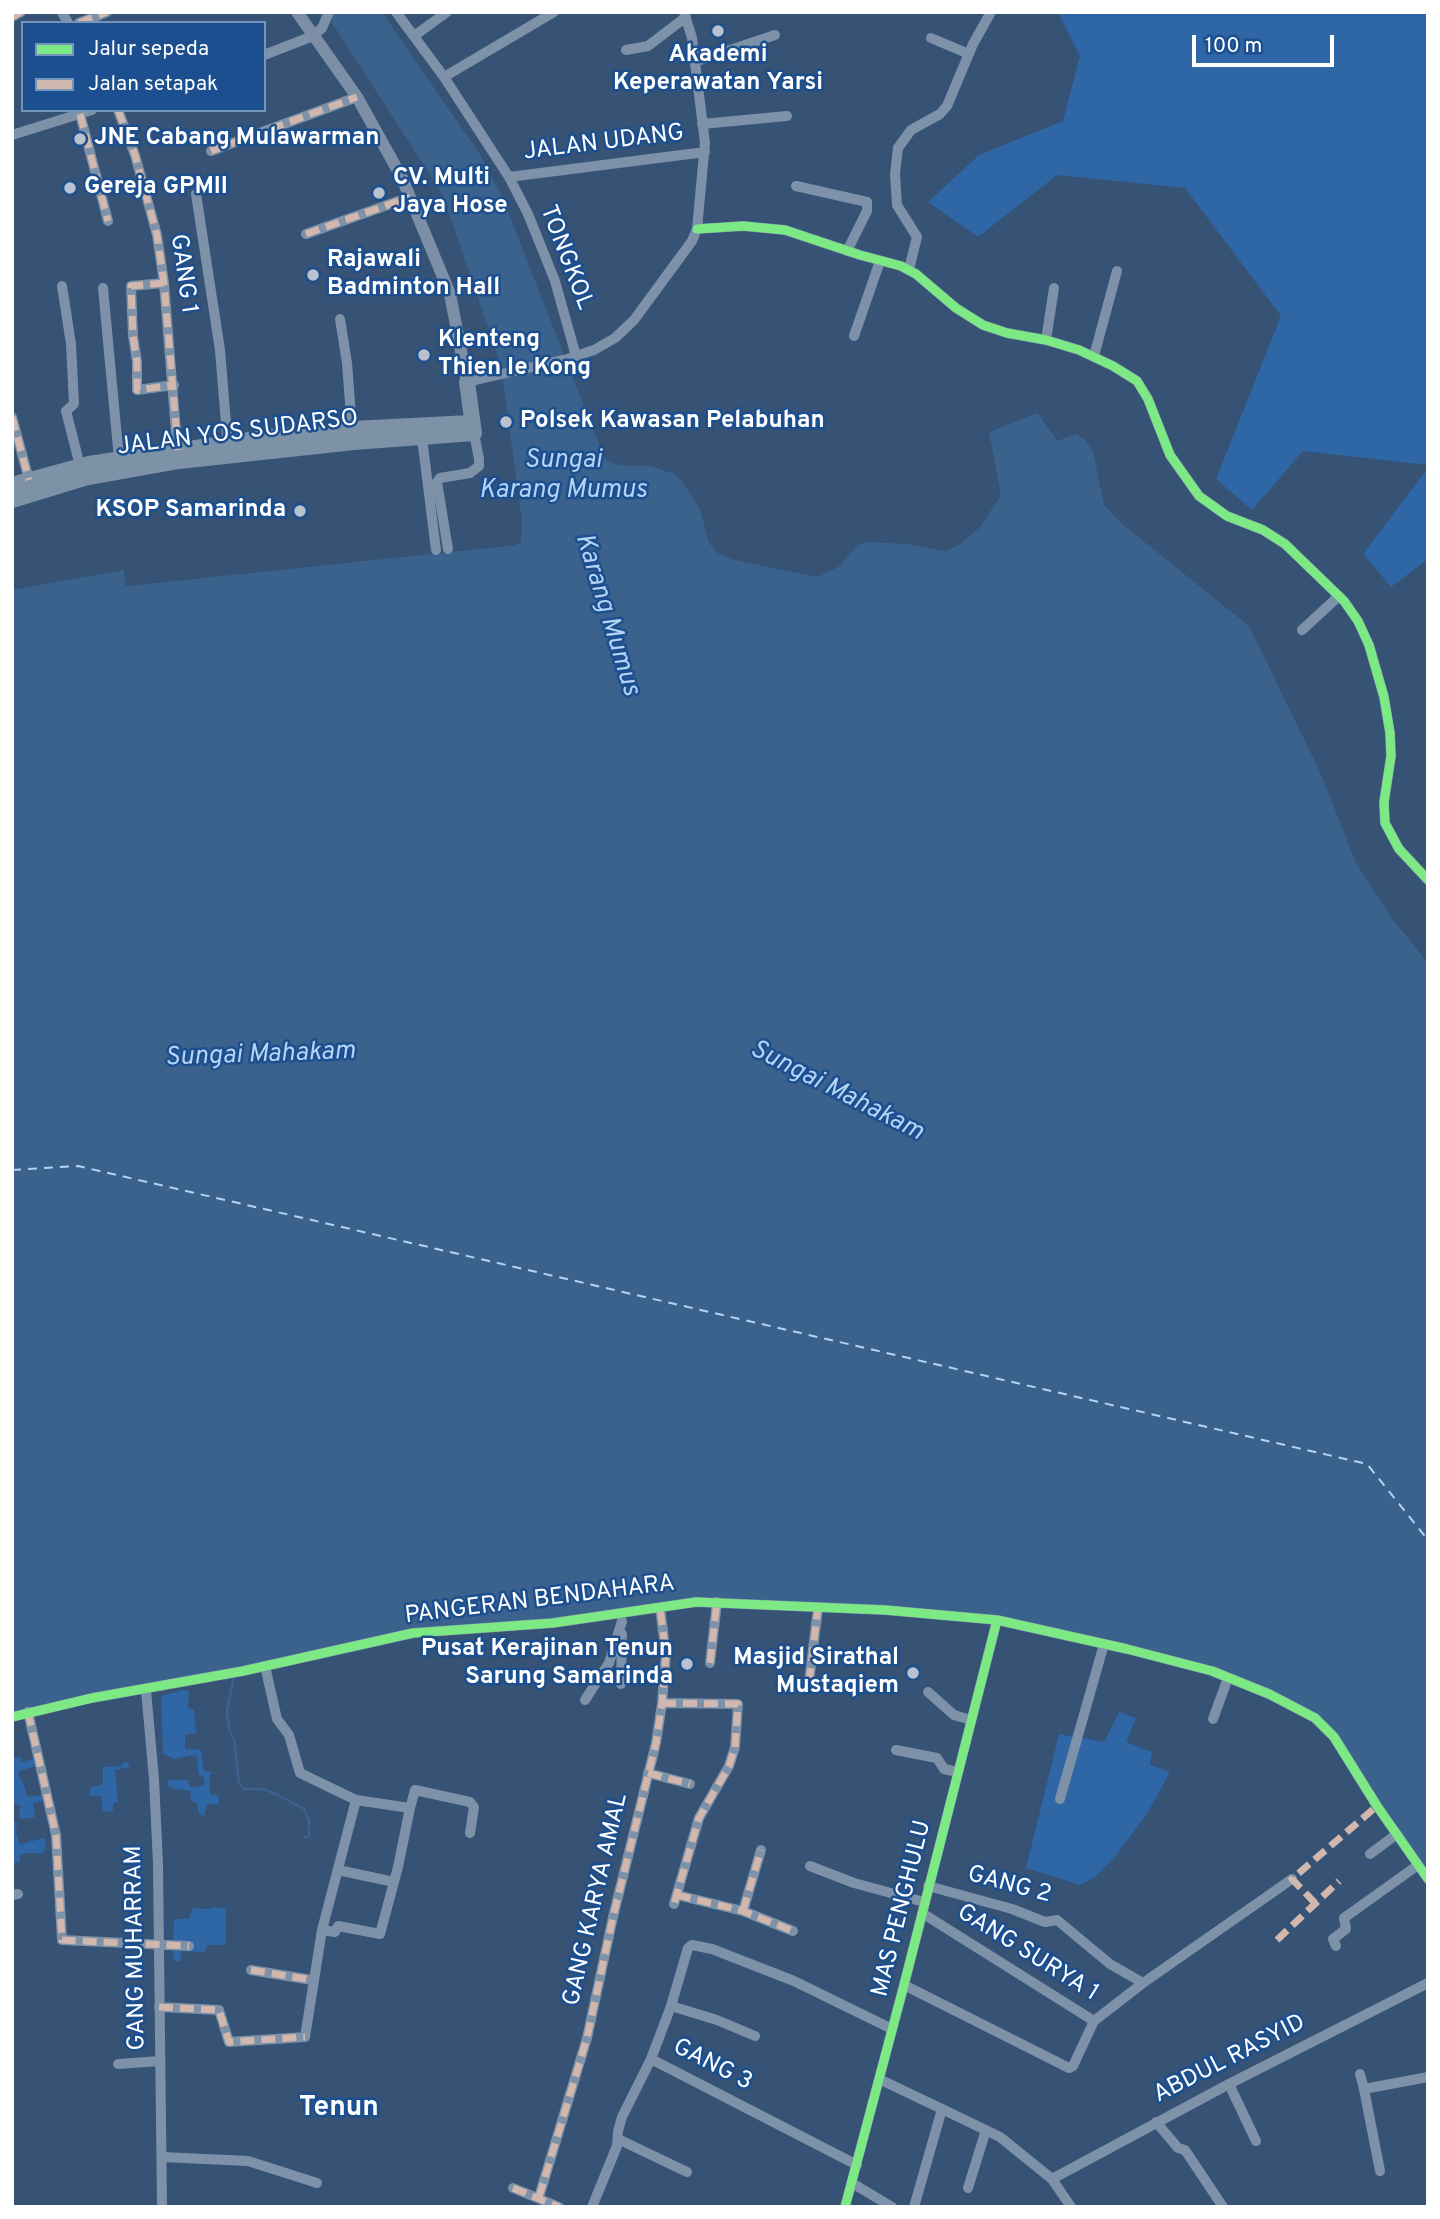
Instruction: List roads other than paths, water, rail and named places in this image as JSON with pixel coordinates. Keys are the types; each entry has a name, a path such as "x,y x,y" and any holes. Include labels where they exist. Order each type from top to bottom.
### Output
{"highway":[{"path":"467,382 473,428"},
{"name":"JALAN YOS SUDARSO","path":"228,449 422,438 473,428"},
{"name":"JALAN YOS SUDARSO","path":"12,485 80,466 120,459 228,449 352,429 473,428"},
{"name":"JALAN YOS SUDARSO","path":"12,500 84,478 178,455"}],"main road":[{"path":"297,12 357,97 386,147 410,197 450,294 467,382"}],"street":[{"path":"12,17 21,12"},
{"path":"84,21 107,12"},
{"path":"266,54 313,36 324,25 329,12"},
{"path":"414,36 447,12"},
{"path":"444,77 554,12"},
{"path":"909,270 916,237 897,205 895,174 898,148 911,130 935,117 947,106 969,54 991,12"},
{"name":"TONGKOL","path":"397,13 444,77 509,177 539,236 555,281 572,357"},
{"path":"625,50 648,46 685,14"},
{"path":"467,382 572,357 605,344 629,326 685,251 697,229 705,152 685,14"},
{"path":"694,62 775,35"},
{"path":"930,38 969,54"},
{"path":"211,151 357,97"},
{"path":"12,135 86,112 108,221"},
{"name":"GANG 1","path":"119,112 150,207 164,283 178,455"},
{"path":"702,124 787,116"},
{"name":"JALAN UDANG","path":"509,177 705,152"},
{"path":"796,186 867,202 867,211 847,251"},
{"path":"196,194 220,350 228,449"},
{"path":"306,234 410,197"},
{"path":"697,229 766,227 811,237 909,270 956,308 984,325 1007,333 1046,340 1094,356 1129,376 1143,388 1170,455 1199,496 1227,516 1262,530 1285,544 1339,596 1358,621 1369,645 1387,712 1391,756 1384,802 1385,822 1399,849 1428,880"},
{"path":"855,336 880,261"},
{"path":"1094,356 1118,271"},
{"path":"164,283 131,286 137,390 174,385"},
{"path":"62,286 71,344 74,404 66,411 80,466"},
{"path":"103,288 120,459"},
{"path":"1046,340 1055,288"},
{"path":"340,319 347,363 352,429"},
{"path":"12,417 29,480"},
{"path":"448,549 437,482 440,478 470,473 479,466 473,428"},
{"path":"422,438 436,550"},
{"path":"1302,631 1339,596"},
{"name":"PANGERAN BENDAHARA","path":"12,1717 93,1698 243,1671 413,1633 622,1616 696,1602 885,1610 997,1620 1212,1671 1269,1694 1315,1718 1327,1729 1428,1879"},
{"path":"710,1663 717,1602"},
{"name":"GANG KARYA AMAL","path":"538,2197 587,2038 613,1917 656,1743 666,1654 660,1608"},
{"path":"809,1682 818,1608"},
{"path":"621,1684 622,1616"},
{"path":"585,1700 609,1663 622,1616"},
{"name":"MAS PENGHULU","path":"845,2207 923,1908 952,1771 997,1620"},
{"path":"1060,1799 1104,1644"},
{"path":"265,1666 277,1719 289,1735 298,1771 356,1800 410,1808"},
{"path":"1213,1718 1228,1678"},
{"name":"GANG MUHARRAM","path":"146,1689 154,1779 160,1943 162,2207"},
{"path":"928,1692 948,1711 966,1719"},
{"path":"662,1703 738,1703 736,1747 729,1766 699,1818 675,1899 743,1911 793,1931"},
{"path":"28,1712 56,1835 64,1942 189,1946"},
{"path":"896,1750 937,1758 941,1767 952,1771"},
{"path":"648,1773 690,1784"},
{"path":"322,1930 335,1932 338,1926 379,1935 415,1790 470,1802 474,1807 470,1833"},
{"path":"159,2007 219,2010 229,2042 305,2037 322,1930 356,1800"},
{"path":"1370,1854 1397,1834"},
{"path":"743,1911 761,1850"},
{"path":"1336,1946 1334,1939 1346,1928 1344,1918 1418,1865"},
{"name":"GANG SURYA 1","path":"810,1866 923,1908 1094,2021 1143,1983 1292,1879"},
{"path":"338,1870 394,1882"},
{"name":"GANG 2","path":"928,1886 1012,1909 1045,1922 1057,1920 1110,1964 1143,1983"},
{"name":"GANG 3","path":"857,2165 651,2059 671,2006 688,1948 696,1946 794,1980 892,2029"},
{"path":"251,1970 312,1980"},
{"name":"ABDUL RASYID","path":"1052,2179 1156,2122 1428,1983"},
{"path":"904,1985 1069,2068 1073,2066 1094,2021"},
{"path":"671,2006 717,2020 755,2036"},
{"path":"592,2207 618,2139 622,2117 651,2059"},
{"path":"118,2064 160,2061"},
{"path":"1360,2074 1380,2171"},
{"path":"1364,2089 1428,2077"},
{"path":"879,2079 1000,2137 1052,2179 1071,2207"},
{"path":"1229,2084 1256,2141"},
{"path":"914,2207 942,2109"},
{"path":"1156,2122 1178,2148 1185,2150 1223,2207"},
{"path":"968,2188 986,2130"},
{"path":"618,2139 687,2172"},
{"path":"162,2157 248,2161 317,2183"},
{"path":"852,2183 892,2207"},
{"path":"513,2188 559,2207"}],"water":[{"path":"325,12 382,12 481,156 503,199 604,457 615,465 651,466 674,474 682,481 700,509 709,543 718,553 730,559 818,577 838,567 858,545 865,542 907,544 946,551 959,545 979,528 1000,497 989,432 1038,413 1057,441 1076,434 1084,439 1093,451 1104,505 1121,523 1249,626 1320,772 1356,863 1391,917 1428,963 1428,1872 1323,1718 1223,1673 1041,1626 691,1599 566,1618 413,1630 12,1715 12,590 124,570 126,586 515,545 521,542 522,521 501,366 443,195"}],"waterway":[{"path":"234,1676 227,1711 229,1729 234,1740 239,1783 244,1789 263,1789 304,1809 309,1820 309,1836 305,1837"}],"place":[{"name":"Akademi Keperawatan Yarsi","path":"718,31"},
{"name":"JNE Cabang Mulawarman","path":"80,139"},
{"name":"Gereja GPMII","path":"70,188"},
{"name":"CV. Multi Jaya Hose","path":"379,193"},
{"name":"Rajawali Badminton Hall","path":"313,275"},
{"name":"Klenteng Thien Ie Kong","path":"424,355"},
{"name":"Polsek Kawasan Pelabuhan","path":"506,422"},
{"name":"KSOP Samarinda","path":"300,511"},
{"name":"Pusat Kerajinan Tenun Sarung Samarinda","path":"687,1664"},
{"name":"Masjid Sirathal Mustaqiem","path":"913,1673"}],"district":[{"name":"Tenun","path":"339,2109"}],"water label":[{"name":"Sungai Karang Mumus","path":"563,477"},
{"name":"Karang Mumus","path":"606,615"},
{"name":"Sungai Mahakam","path":"260,1056"},
{"name":"Sungai Mahakam","path":"836,1092"}]}
